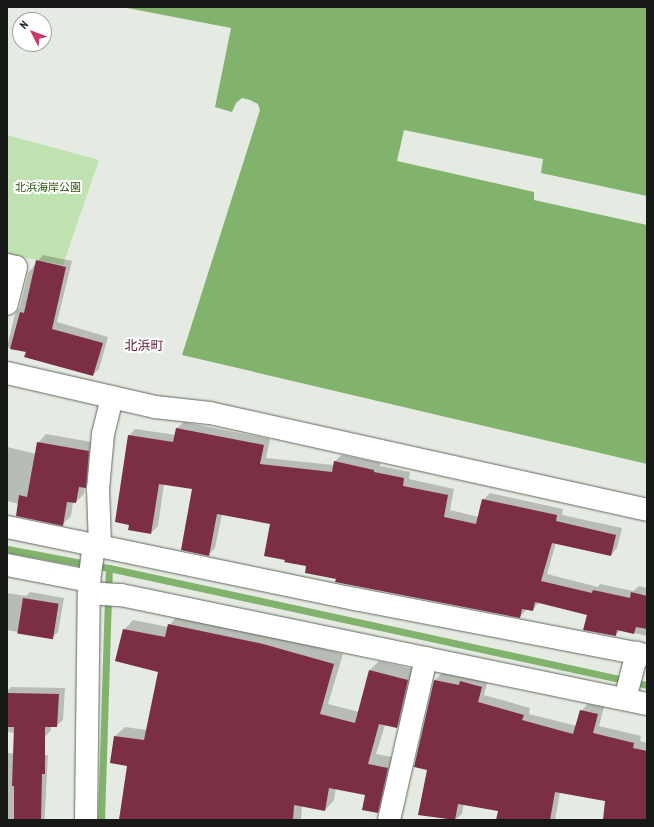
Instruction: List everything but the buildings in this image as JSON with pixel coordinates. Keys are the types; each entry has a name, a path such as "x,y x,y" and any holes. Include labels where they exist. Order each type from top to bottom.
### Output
{"street":[{"path":"7,265 16,266 7,304"},
{"path":"7,373 155,407 210,413 647,510"},
{"path":"86,820 89,584 96,547 103,434 112,397"},
{"path":"7,527 96,547 639,658 626,697"},
{"path":"7,565 89,584 121,595 426,658 626,697 647,704"},
{"path":"389,820 426,658"}],"green space":[{"name":"北浜海岸公園","path":"7,135 99,160 63,265 7,254"}],"shaded area":[{"path":"122,7 647,7 647,196 541,173 543,159 404,130 397,161 534,192 534,200 647,225 647,464 182,355 260,110 258,104 242,98 236,103 232,112 215,107 231,28"}],"waterway":[{"path":"7,549 109,568 647,685"},
{"path":"101,820 109,568"}],"district":[{"name":"北浜町","path":"144,346"}]}
